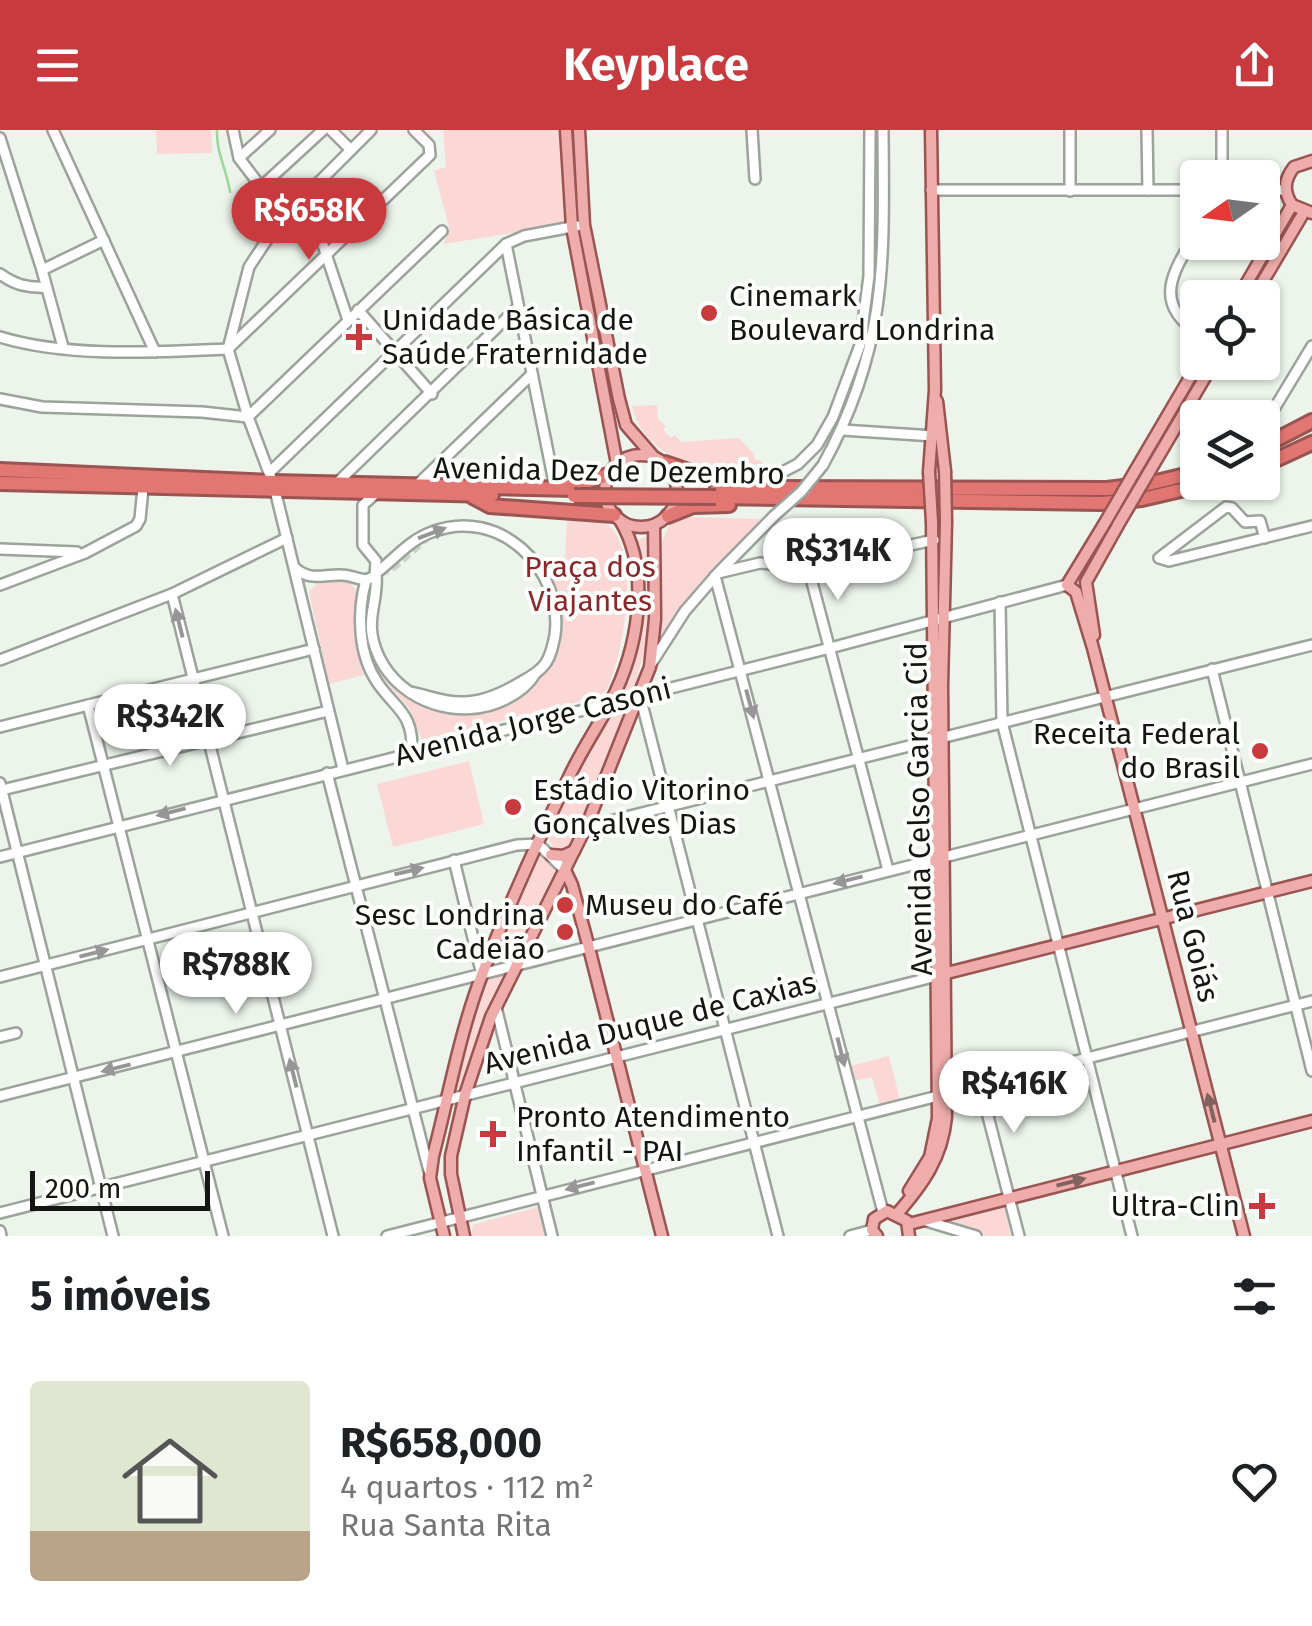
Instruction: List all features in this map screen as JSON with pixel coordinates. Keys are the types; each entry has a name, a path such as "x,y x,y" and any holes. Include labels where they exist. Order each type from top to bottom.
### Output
{"highway":[{"path":"1284,436 1312,409"},
{"path":"1280,438 1312,421"},
{"path":"1280,458 1312,443"},
{"path":"1280,461 1312,451"},
{"path":"659,459 700,475 762,482 790,494"},
{"name":"Avenida Dez de Dezembro","path":"0,470 417,484 472,491"},
{"path":"612,470 584,482 494,481 472,491 490,506 617,518"},
{"name":"Avenida Dez de Dezembro","path":"790,494 1107,489 1180,476"},
{"name":"Avenida Dez de Dezembro","path":"0,483 143,488 272,482 374,495 472,491 716,493 1102,503 1142,500 1180,491"},
{"path":"668,516 694,506 746,505 790,494"}],"main road":[{"path":"444,1236 430,1178 482,974 538,844 623,675 638,584 630,538 605,492 612,470 566,130"},
{"path":"579,130 578,226 626,426 675,476 678,493 668,516 654,526 636,527 617,518"},
{"name":"Avenida Celso Garcia Cid","path":"931,130 934,390 929,467 932,522 939,540"},
{"path":"1265,280 1308,212 1292,205 1286,182 1294,167 1312,161"},
{"path":"1248,280 1292,205"},
{"path":"1066,585 1189,380"},
{"name":"Rua Goiás","path":"1094,648 1086,582 1203,380"},
{"name":"Avenida Celso Garcia Cid","path":"874,1233 875,1216 891,1212 922,1186 935,1162 945,1128 938,857 938,619 939,540 946,522 945,468 934,390"},
{"path":"612,470 630,456 659,459"},
{"path":"929,467 934,458 945,468"},
{"path":"464,1236 451,1156 465,1095 496,1006 586,827 650,666 656,605 654,526"},
{"name":"Rua Goiás","path":"1066,585 1076,592 1094,648 1244,1236"},
{"path":"551,856 574,851"},
{"path":"565,870 589,948 662,1236"},
{"name":"Avenida Duque de Caxias","path":"942,975 1312,882"},
{"path":"891,1212 909,1230 924,1220 1312,1121"}],"street":[{"path":"53,130 154,352"},
{"path":"232,130 239,158 261,187 322,130"},
{"path":"239,158 270,130"},
{"path":"332,130 351,150"},
{"path":"343,769 272,482 228,349 249,267 278,223 371,130"},
{"path":"0,337 63,348 154,352 228,349 430,155 430,145 414,130"},
{"path":"752,130 755,180"},
{"path":"762,482 798,464 817,445 838,407 860,345 869,276 870,130"},
{"path":"650,666 685,610 823,465 860,390 878,312 884,234 883,130"},
{"path":"1070,130 1070,191"},
{"path":"1147,130 1148,190"},
{"path":"1222,130 1222,160"},
{"path":"0,138 63,348"},
{"path":"931,190 1180,190"},
{"path":"1280,190 1285,190"},
{"path":"306,194 348,320"},
{"path":"272,482 506,244 524,236 578,226"},
{"path":"248,417 442,230"},
{"path":"42,270 104,240"},
{"path":"506,244 554,482"},
{"path":"1180,260 1170,277 1169,289 1180,317"},
{"path":"0,274 11,282 46,287"},
{"path":"336,484 518,308"},
{"path":"358,310 432,394"},
{"path":"1279,400 1312,346"},
{"path":"417,484 532,374"},
{"path":"0,399 42,407 248,417"},
{"path":"842,430 942,436"},
{"path":"0,584 85,552 136,526 143,488"},
{"path":"374,495 363,505 364,546 376,561 376,573 370,614 374,644 399,686 410,692 467,702 500,693 535,674 546,663 552,650 555,607 540,568 508,538 470,526 442,529 410,543 376,573 366,580 362,600 366,661 381,688 408,718 412,751"},
{"path":"1264,538 1260,521 1245,522 1229,507 1179,540 1160,558 1164,562 1264,538 1312,526"},
{"path":"0,660 172,594 287,538"},
{"path":"717,574 760,563 808,566 939,540"},
{"path":"1179,540 1188,556"},
{"path":"0,550 85,552"},
{"path":"26,550 62,561"},
{"path":"294,566 312,577 346,574 366,580"},
{"path":"808,566 888,870"},
{"path":"717,574 857,1117 891,1212"},
{"name":"Avenida Jorge Casoni","path":"0,857 1066,585"},
{"path":"172,594 333,1236"},
{"path":"1000,602 1002,722 1132,1236"},
{"path":"586,827 1312,644"},
{"path":"0,727 314,648"},
{"path":"1212,669 1312,1071"},
{"path":"640,696 778,1236"},
{"path":"88,705 223,1236"},
{"path":"113,1236 1,786 328,711"},
{"path":"0,1096 1312,764"},
{"path":"327,773 430,1178"},
{"path":"0,977 524,843 538,844 565,870"},
{"path":"454,860 482,974"},
{"name":"Avenida Duque de Caxias","path":"0,1213 942,975"},
{"path":"387,1236 1312,1001"},
{"path":"496,1006 552,1236"},
{"path":"0,1037 16,1033"},
{"path":"980,1085 1019,1236"},
{"path":"924,1220 976,1236"},
{"path":"850,1236 874,1233"}],"green space":[{"path":"156,130 211,130 212,153 157,154"},
{"path":"443,130 562,130 569,224 444,244 449,227 434,171 446,167"},
{"path":"657,405 658,419 671,438 675,435 681,442 739,438 754,459 761,461 767,470 765,475 746,477 705,471 666,453 639,424 632,406"},
{"name":"Praça dos Viajantes","path":"567,517 602,521 617,537 624,556 627,579 623,630 606,691 595,698 422,740 410,710 375,668 368,641 391,679 413,701 457,715 501,704 521,691 549,654 556,625 540,565 544,557 565,557"},
{"path":"688,517 764,519 675,617 658,643 658,551 670,523"},
{"path":"649,536 649,632 634,690 619,693 641,574 637,540"},
{"path":"342,578 356,591 356,639 364,675 329,684 309,592 315,585"},
{"path":"618,709 625,718 569,849 556,851 549,840 557,825 556,818 606,717"},
{"path":"469,761 484,824 393,847 377,784"},
{"path":"540,850 560,870 516,960 488,968"},
{"path":"505,973 464,1087 459,1090 455,1082 485,980"},
{"path":"889,1056 900,1100 880,1105 872,1077 853,1081 850,1066"},
{"path":"1004,1206 1011,1236 987,1236 953,1223 954,1219"},
{"path":"537,1207 547,1236 471,1236 473,1225"}],"waterway":[{"path":"217,130 230,192"},
{"path":"1282,450 1312,434"}],"tunnel":[{"path":"379,573 394,566 430,534"}],"place":[{"name":"Cinemark Boulevard Londrina","path":"709,313"},
{"name":"Unidade Básica de Saúde Fraternidade","path":"359,337"},
{"name":"Receita Federal do Brasil","path":"1260,751"},
{"name":"Estádio Vitorino Gonçalves Dias","path":"513,807"},
{"name":"Museu do Café","path":"565,905"},
{"name":"Sesc Londrina Cadeião","path":"565,932"},
{"name":"Pronto Atendimento Infantil - PAI","path":"493,1134"},
{"name":"Ultra-Clin","path":"1262,1206"}]}
